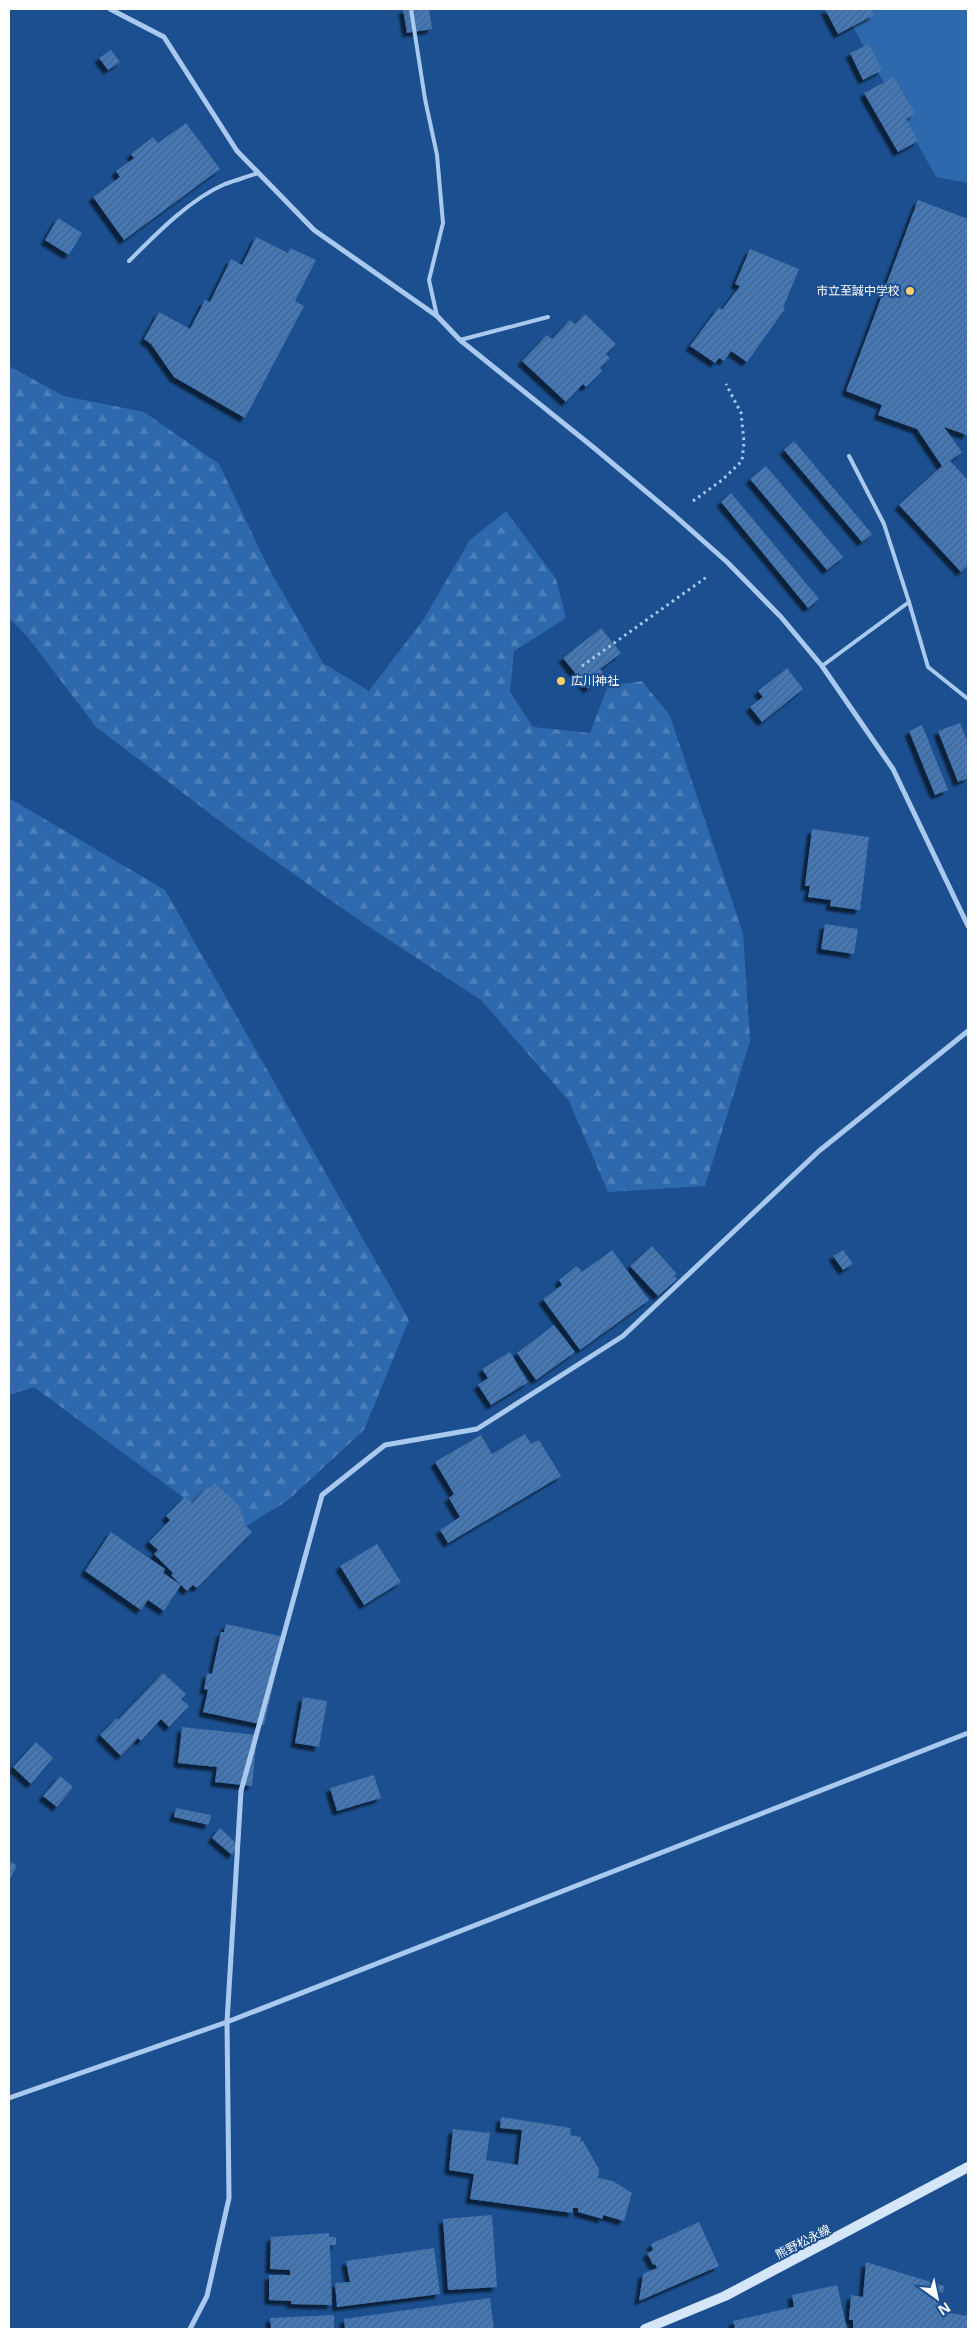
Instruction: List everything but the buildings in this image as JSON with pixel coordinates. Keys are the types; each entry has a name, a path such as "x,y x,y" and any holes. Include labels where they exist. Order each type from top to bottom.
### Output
{"main road":[{"name":"熊野松永線","path":"645,2329 725,2296 845,2235 968,2167"}],"street":[{"path":"110,9 164,37 237,151 314,230 437,316 460,340 674,515 727,562 781,617 822,666 893,769 968,926"},
{"path":"190,2329 207,2296 230,2198 227,2022 241,1791 322,1495 385,1445 477,1429 623,1336 819,1151 968,1031"},
{"path":"9,2098 227,2022 968,1733"}],"lane":[{"path":"411,9 425,99 437,155 444,222 429,280 437,316"},
{"path":"129,261 161,230 192,206 224,185 258,173"},
{"path":"460,340 548,317"},
{"path":"849,456 884,524 928,667 968,699"},
{"path":"822,666 909,602"}],"path":[{"path":"674,515 722,480 742,461 744,442 741,412 726,384"},
{"path":"582,666 727,562"}],"green space":[{"path":"843,9 968,9 968,183 936,177"},
{"path":"9,366 64,396 144,412 219,464 268,567 323,663 369,691 423,620 470,540 506,511 556,579 566,618 514,651 510,692 533,727 590,733 608,686 642,681 670,716 743,933 750,1041 705,1186 608,1192 569,1101 481,1000 363,923 237,834 96,727 27,636 9,618"},
{"path":"9,798 165,890 409,1320 364,1430 287,1501 233,1534 34,1387 9,1395"}],"place":[{"name":"市立至誠中学校","path":"910,291"},
{"name":"広川神社","path":"561,681"}]}
